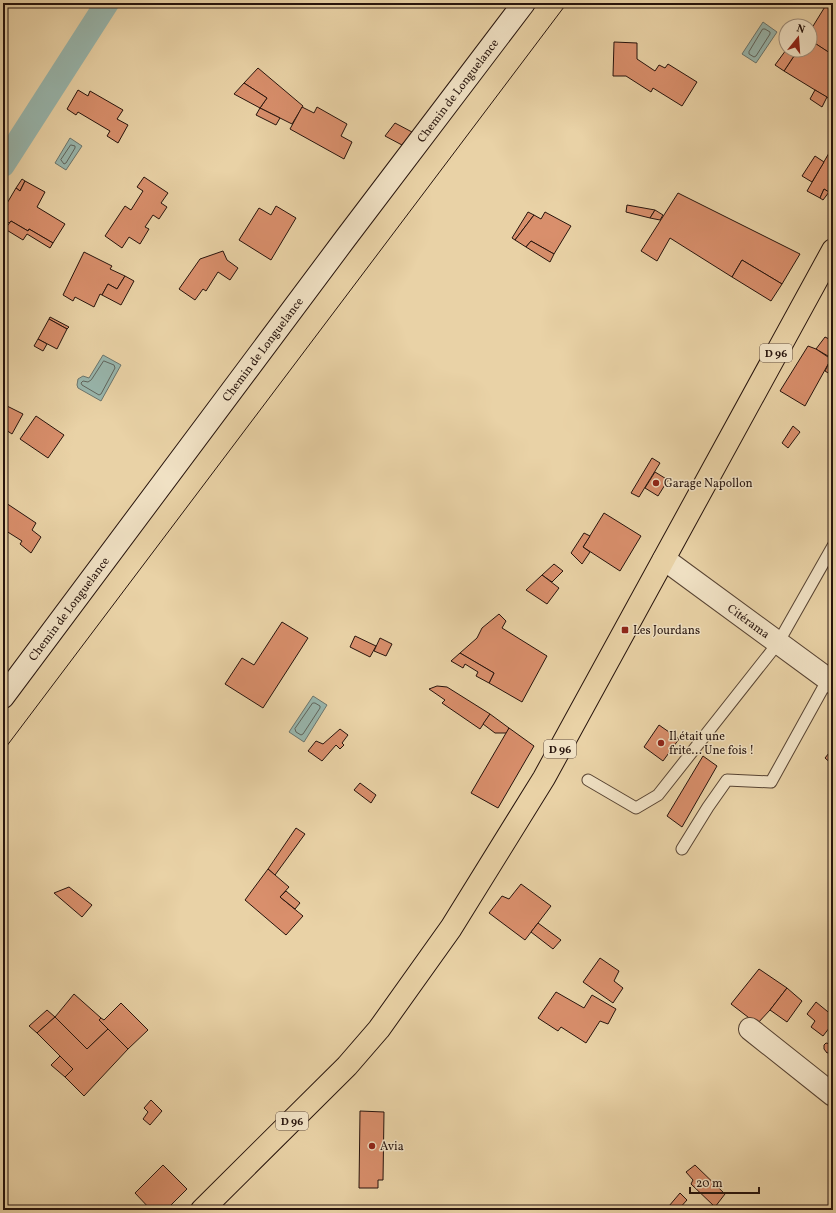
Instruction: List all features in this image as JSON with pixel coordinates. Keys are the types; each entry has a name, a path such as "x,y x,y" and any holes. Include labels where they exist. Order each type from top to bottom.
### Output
{"main road":[{"name":"D 96","path":"202,1210 347,1066 379,1029 447,934 544,778 833,250"}],"street":[{"name":"Chemin de Longuelance","path":"3,697 345,239 524,3"},
{"name":"Citérama","path":"664,559 778,643 831,678"},
{"path":"750,1029 830,1093"}],"lane":[{"path":"588,780 636,808 658,795 778,643 833,546"},
{"path":"682,848 727,780 771,782 831,678"}],"water":[{"path":"763,22 777,32 756,63 742,54"},
{"path":"70,138 82,146 66,170 55,163"},
{"path":"103,355 121,365 101,401 78,388 77,385 78,379 83,376 89,378"},
{"path":"313,696 327,705 304,742 289,732"}],"building":[{"path":"826,5 833,10 833,44 828,52 818,45 818,18"},
{"path":"614,42 637,43 637,59 655,71 659,65 665,68 668,64 697,82 682,106 653,88 651,92 626,76 613,76"},
{"path":"818,45 833,55 833,101 784,71 793,58 818,58"},
{"path":"780,58 793,58 784,71 775,65"},
{"path":"258,68 303,106 292,124 260,108 267,98 244,83"},
{"path":"244,83 267,98 260,108 234,94"},
{"path":"78,90 88,96 90,91 123,110 117,119 128,125 118,143 107,136 110,131 78,112 76,115 67,109"},
{"path":"815,90 827,97 822,107 810,99"},
{"path":"302,107 314,113 317,107 347,124 341,136 352,142 344,159 290,129"},
{"path":"260,108 280,118 276,125 256,115"},
{"path":"395,123 412,132 402,145 385,136"},
{"path":"829,153 833,156 833,195 824,189 820,198 807,191"},
{"path":"815,156 824,162 812,182 802,176"},
{"path":"144,177 168,193 161,203 167,207 159,219 153,215 145,227 149,229 140,244 129,237 122,248 105,236 125,206 131,210 143,191 137,187"},
{"path":"22,179 25,181 20,191 16,188"},
{"path":"25,181 45,192 37,207 65,224 53,243 29,229 28,231 11,221 9,223 3,220 3,210 16,188 20,191"},
{"path":"824,189 829,192 823,200 820,198"},
{"path":"678,193 800,254 782,284 742,260 732,277 670,238 657,261 641,251"},
{"path":"627,205 655,210 650,218 626,212"},
{"path":"276,206 296,218 271,260 239,240 259,208 271,215"},
{"path":"655,210 663,215 660,220 650,218"},
{"path":"528,212 534,215 515,240 512,238"},
{"path":"545,212 571,226 554,254 531,241 526,247 515,240 534,215 541,219"},
{"path":"11,221 28,231 29,229 53,243 50,248 27,234 23,240 5,229"},
{"path":"531,241 554,254 550,262 526,247"},
{"path":"223,251 227,260 238,268 230,280 218,272 206,291 203,289 195,300 179,289 200,259"},
{"path":"84,252 112,266 110,269 125,276 117,289 108,284 102,295 100,294 94,307 75,297 73,301 63,295"},
{"path":"742,260 782,284 771,301 732,277"},
{"path":"125,276 134,281 121,305 102,295 108,284 117,289"},
{"path":"50,317 69,327 67,329 49,319"},
{"path":"49,319 67,329 57,349 38,339"},
{"path":"825,337 833,341 833,359 816,349"},
{"path":"38,339 47,344 43,351 34,346"},
{"path":"808,346 816,349 831,359 805,406 780,391"},
{"path":"831,359 833,359 833,376 825,371"},
{"path":"7,406 23,414 12,434 3,428 3,413"},
{"path":"36,416 64,435 48,458 20,439"},
{"path":"793,426 800,432 788,448 782,443"},
{"path":"652,458 660,463 639,497 631,493"},
{"path":"655,472 668,480 658,496 645,488"},
{"path":"3,501 36,523 32,530 41,537 31,553 20,544 22,541 3,529"},
{"path":"604,513 641,536 620,571 583,547"},
{"path":"584,533 590,536 583,547 590,552 582,564 571,553"},
{"path":"554,564 563,571 552,582 542,575"},
{"path":"542,575 559,588 547,604 526,590"},
{"path":"499,614 506,621 502,628 547,656 522,702 489,683 494,673 460,653 477,638 482,628"},
{"path":"282,622 308,638 263,708 225,684 242,658 254,665"},
{"path":"355,636 376,646 370,657 350,647"},
{"path":"380,638 392,644 386,656 374,651"},
{"path":"460,653 494,673 489,683 476,676 478,672 465,664 463,668 451,661"},
{"path":"437,686 447,687 490,714 480,729 442,703 445,700 429,689"},
{"path":"490,714 509,728 507,733 495,733 483,724"},
{"name":"Il était une frite... Une fois !","path":"659,725 679,739 663,761 644,747"},
{"path":"509,728 534,746 498,808 471,793"},
{"path":"340,729 348,735 342,743 344,745 340,749 336,745 322,761 308,751 316,741 323,744"},
{"path":"833,748 833,765 825,758"},
{"path":"703,756 717,766 682,827 667,816"},
{"path":"360,783 376,795 371,803 354,790"},
{"path":"296,828 305,834 275,875 268,869"},
{"path":"268,869 289,887 280,897 303,916 286,935 245,900"},
{"path":"521,884 551,906 525,940 489,913 502,896 509,899"},
{"path":"69,887 92,905 82,917 54,893"},
{"path":"286,891 300,903 295,909 280,897"},
{"path":"538,923 561,940 553,949 531,932"},
{"path":"600,958 619,971 614,981 623,988 613,1003 583,982"},
{"path":"759,969 787,988 757,1024 731,1004"},
{"path":"787,988 802,1001 787,1022 770,1010"},
{"path":"556,992 584,1008 592,995 616,1009 608,1024 600,1021 586,1043 561,1027 558,1031 538,1018"},
{"path":"74,994 101,1018 99,1020 108,1029 87,1049 55,1017"},
{"path":"816,1002 833,1016 833,1023 823,1036 811,1027 815,1021 807,1014"},
{"path":"121,1003 148,1030 128,1049 99,1020 101,1018 104,1020"},
{"path":"47,1010 55,1017 37,1033 29,1026"},
{"path":"55,1017 87,1049 108,1029 128,1049 84,1096 65,1077 73,1069 37,1033"},
{"path":"826,1043 831,1044 833,1048 831,1052 827,1053 824,1049 824,1045"},
{"path":"60,1056 73,1069 65,1077 51,1065"},
{"path":"151,1100 162,1111 150,1125 143,1119 148,1112 144,1108"},
{"name":"Avia","path":"360,1111 384,1112 383,1180 378,1180 378,1188 359,1188"},
{"path":"163,1165 187,1189 166,1210 151,1210 135,1193"},
{"path":"695,1165 725,1194 715,1207 691,1184 693,1180 686,1172"},
{"path":"680,1193 687,1200 678,1210 674,1210 669,1206"}],"waterway":[{"path":"3,165 107,3"}],"tram line":[{"path":"3,751 567,3"}],"place":[{"name":"Garage Napollon","path":"656,483"},
{"name":"Les Jourdans","path":"625,630"},
{"name":"Il était une frite... Une fois !","path":"661,743"},
{"name":"Avia","path":"372,1146"}]}
